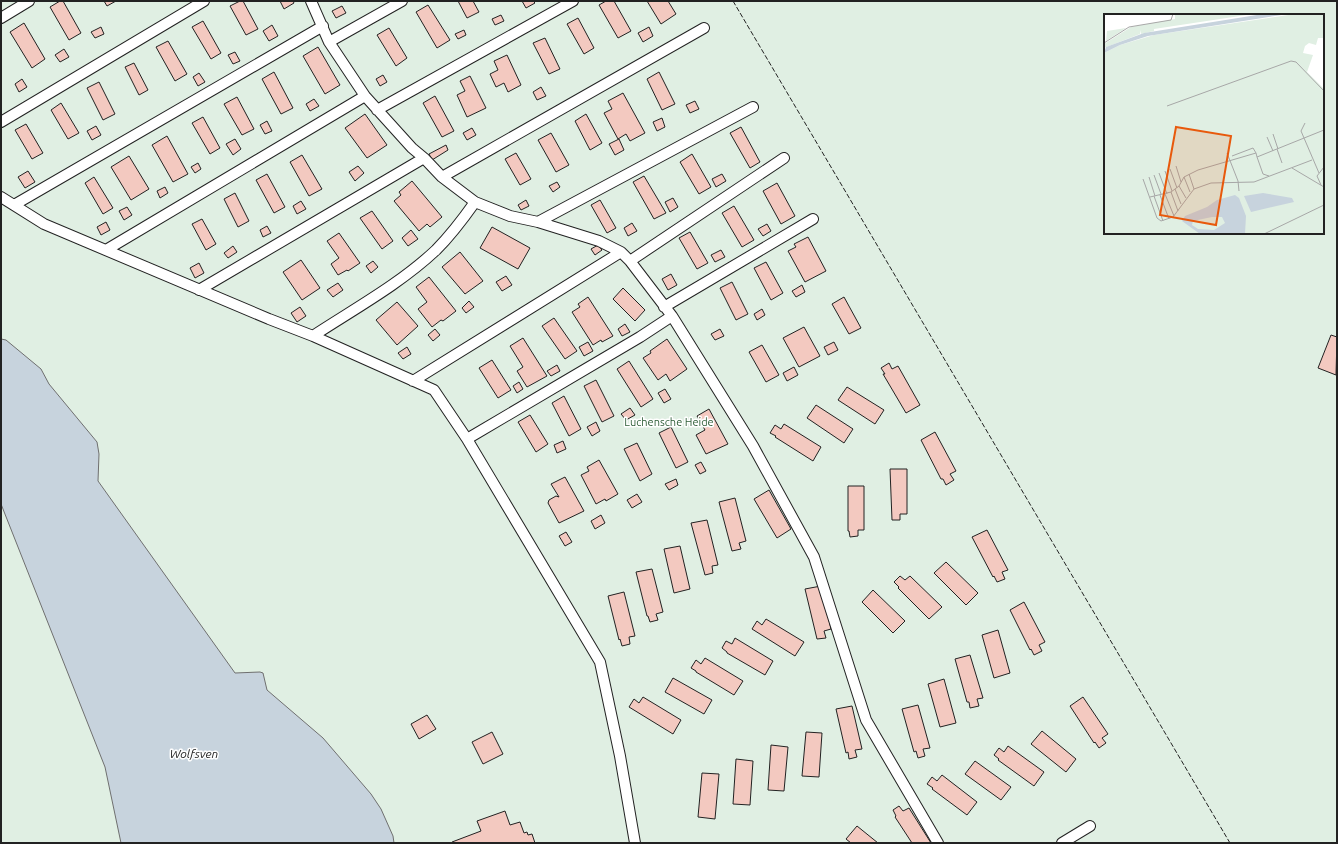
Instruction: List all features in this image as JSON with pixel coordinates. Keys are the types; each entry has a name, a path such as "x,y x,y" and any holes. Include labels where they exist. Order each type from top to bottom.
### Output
{"lane":[{"path":"1,18 29,1"},
{"path":"1,122 204,1"},
{"path":"311,1 330,42 365,96 412,148 442,177 475,202 510,216 538,222 599,241 621,252 630,261 672,316 753,446 814,557 866,720 938,843"},
{"path":"330,42 402,1"},
{"path":"377,110 573,1"},
{"path":"14,205 323,26"},
{"path":"442,177 704,28"},
{"path":"106,250 365,96"},
{"path":"538,222 753,107"},
{"path":"199,290 424,158"},
{"path":"630,261 784,158"},
{"path":"1,197 44,224 199,290 313,336 434,390 467,440 600,662 620,756 635,843"},
{"path":"313,336 404,277 436,250 458,226 475,202"},
{"path":"664,307 813,219"},
{"path":"413,381 621,252"},
{"path":"467,440 640,337 672,316"},
{"path":"1062,843 1090,826"}],"green space":[{"name":"Luchensche Heide","path":"1,1 1337,1 1337,843 1,843"}],"water":[{"name":"Wolfsven","path":"1,339 6,340 41,369 49,384 97,442 99,454 98,481 235,673 263,673 267,690 323,738 371,794 381,809 393,836 394,843 121,843 105,767 1,504"}],"building":[{"path":"60,1 63,1 81,33 69,40 50,7"},
{"path":"104,1 116,1 107,6"},
{"path":"243,1 258,29 246,35 230,6"},
{"path":"280,1 293,1 294,3 284,9"},
{"path":"458,1 473,1 479,12 467,18"},
{"path":"522,1 533,1 535,3 526,8"},
{"path":"606,1 614,1 631,31 618,38 599,5"},
{"path":"647,1 668,1 676,14 661,24"},
{"path":"428,5 450,40 437,48 416,12"},
{"path":"342,6 346,13 336,18 332,11"},
{"path":"501,15 504,21 495,25 492,19"},
{"path":"578,18 594,48 584,54 567,24"},
{"path":"203,21 221,53 211,59 192,27"},
{"path":"24,23 45,59 32,68 10,32"},
{"path":"272,25 278,36 269,41 263,31"},
{"path":"101,27 104,34 95,38 91,32"},
{"path":"649,27 653,36 643,42 638,33"},
{"path":"389,28 407,58 396,66 377,35"},
{"path":"464,30 466,35 458,39 455,34"},
{"path":"545,38 560,69 549,74 533,43"},
{"path":"168,41 187,74 175,81 156,47"},
{"path":"318,47 340,85 325,94 303,56"},
{"path":"64,49 69,57 60,62 55,55"},
{"path":"235,52 240,61 233,64 228,55"},
{"path":"507,55 521,85 508,92 504,83 496,87 490,74 498,70 494,61"},
{"path":"134,63 148,90 139,95 125,67"},
{"path":"274,72 293,108 281,114 262,79"},
{"path":"659,72 675,104 662,110 647,79"},
{"path":"199,73 205,82 198,86 193,77"},
{"path":"383,75 387,82 380,86 376,79"},
{"path":"470,76 486,108 467,117 457,95 465,91 460,81"},
{"path":"22,79 27,87 19,92 15,84"},
{"path":"99,82 115,114 103,120 87,88"},
{"path":"541,87 546,96 537,100 533,92"},
{"path":"623,93 645,133 630,141 626,134 618,139 604,113 612,109 608,101"},
{"path":"435,96 454,131 442,137 423,103"},
{"path":"237,97 254,129 242,135 224,104"},
{"path":"314,99 319,106 310,111 306,104"},
{"path":"695,101 699,109 690,113 686,105"},
{"path":"61,103 79,133 68,139 51,110"},
{"path":"365,114 387,145 367,158 345,128"},
{"path":"586,114 602,143 590,150 575,121"},
{"path":"203,117 220,148 210,154 192,123"},
{"path":"662,118 665,127 657,131 653,122"},
{"path":"267,121 272,131 265,134 260,125"},
{"path":"26,124 43,153 32,159 15,130"},
{"path":"96,126 101,135 92,140 87,131"},
{"path":"741,127 760,162 750,168 730,133"},
{"path":"472,128 476,135 467,140 463,133"},
{"path":"551,133 569,165 556,172 538,140"},
{"path":"167,136 188,174 173,182 152,145"},
{"path":"235,139 241,149 233,155 226,144"},
{"path":"619,139 624,150 615,155 609,144"},
{"path":"446,145 448,150 432,160 429,154"},
{"path":"516,153 531,179 520,185 505,159"},
{"path":"692,154 711,187 699,194 680,162"},
{"path":"302,155 322,189 309,196 290,162"},
{"path":"129,156 149,189 131,200 111,167"},
{"path":"198,163 201,169 195,173 191,167"},
{"path":"358,166 364,173 355,181 349,172"},
{"path":"28,171 35,182 25,188 18,177"},
{"path":"267,174 285,207 274,213 256,180"},
{"path":"722,174 726,181 716,187 712,179"},
{"path":"644,176 666,213 654,219 633,182"},
{"path":"94,177 113,208 103,214 85,183"},
{"path":"412,181 442,217 430,227 427,224 419,231 394,201 401,195 399,192"},
{"path":"557,182 560,187 553,192 549,186"},
{"path":"777,183 795,216 781,224 763,191"},
{"path":"165,187 168,193 160,198 157,191"},
{"path":"235,193 249,221 238,227 224,199"},
{"path":"673,198 678,207 670,212 665,202"},
{"path":"526,200 529,206 521,210 518,205"},
{"path":"600,200 616,228 607,233 591,205"},
{"path":"301,201 306,209 297,214 293,206"},
{"path":"734,206 754,240 742,247 722,213"},
{"path":"127,207 132,215 124,220 119,211"},
{"path":"372,211 393,241 382,249 360,218"},
{"path":"202,219 216,244 206,250 192,224"},
{"path":"106,222 110,230 101,235 97,227"},
{"path":"632,223 637,231 628,236 624,228"},
{"path":"767,224 771,231 763,236 758,229"},
{"path":"267,226 271,233 263,237 260,230"},
{"path":"492,227 530,248 518,269 480,248"},
{"path":"411,230 418,239 408,246 402,238"},
{"path":"690,232 708,263 697,269 679,238"},
{"path":"339,233 360,263 348,271 347,270 338,275 331,264 339,258 327,241"},
{"path":"808,237 826,271 805,282 788,251 796,247 794,244"},
{"path":"598,245 602,250 595,255 591,249"},
{"path":"233,246 237,252 228,258 224,253"},
{"path":"721,250 725,257 715,262 711,255"},
{"path":"460,252 483,281 465,294 442,267"},
{"path":"301,260 320,288 302,300 283,272"},
{"path":"373,261 378,267 371,273 366,266"},
{"path":"766,262 783,293 771,300 754,268"},
{"path":"199,263 204,273 195,278 190,268"},
{"path":"671,274 677,285 668,290 662,279"},
{"path":"506,276 512,285 502,291 496,282"},
{"path":"429,277 456,311 432,327 418,309 427,302 416,287"},
{"path":"732,282 748,314 736,320 720,288"},
{"path":"338,283 343,290 333,297 327,290"},
{"path":"802,285 805,292 796,297 792,291"},
{"path":"623,288 645,310 635,321 613,299"},
{"path":"588,297 613,336 602,342 601,340 593,345 572,312 580,307 578,304"},
{"path":"844,297 861,328 849,334 832,304"},
{"path":"469,301 474,307 466,313 462,308"},
{"path":"397,302 418,326 397,345 376,320"},
{"path":"300,307 306,316 297,322 291,313"},
{"path":"762,309 765,315 757,320 754,314"},
{"path":"554,318 577,351 565,359 542,326"},
{"path":"625,324 630,332 622,336 618,329"},
{"path":"804,327 820,356 799,367 783,338"},
{"path":"435,329 440,335 433,341 428,335"},
{"path":"720,329 724,336 715,340 711,334"},
{"path":"1331,335 1337,337 1336,375 1318,368"},
{"path":"523,338 547,376 527,387 517,371 523,367 510,346"},
{"path":"667,339 687,369 670,381 666,374 658,380 643,358"},
{"path":"588,342 593,351 584,356 579,347"},
{"path":"834,342 838,350 828,355 824,347"},
{"path":"762,345 779,375 766,382 749,352"},
{"path":"407,347 411,354 403,359 398,353"},
{"path":"492,360 511,390 498,398 479,368"},
{"path":"629,361 653,399 641,407 617,369"},
{"path":"889,363 892,369 898,366 920,405 906,413 883,374 885,374 881,368"},
{"path":"557,365 560,371 551,376 547,371"},
{"path":"794,367 798,375 787,381 783,373"},
{"path":"596,380 614,416 602,422 584,386"},
{"path":"519,382 523,389 517,393 513,386"},
{"path":"847,387 884,410 875,424 838,400"},
{"path":"665,389 671,399 664,403 658,393"},
{"path":"564,396 581,429 569,436 552,403"},
{"path":"816,405 853,429 844,443 807,418"},
{"path":"630,408 635,415 626,420 621,414"},
{"path":"709,409 728,444 706,454 696,435 705,430 697,416"},
{"path":"530,415 548,444 536,452 518,422"},
{"path":"596,422 600,431 592,436 587,427"},
{"path":"784,424 821,447 813,461 770,433 775,425 781,429"},
{"path":"671,427 688,462 676,468 659,433"},
{"path":"935,432 956,471 950,474 954,480 946,485 943,479 941,479 921,440"},
{"path":"563,441 566,449 557,453 554,445"},
{"path":"637,443 652,474 640,481 624,449"},
{"path":"599,460 618,494 606,501 605,499 596,504 581,475 589,471 587,467"},
{"path":"701,462 706,471 700,474 695,465"},
{"path":"890,469 907,469 907,514 900,514 900,520 892,520"},
{"path":"565,477 584,511 559,523 548,503 549,500 556,496 559,497 551,484"},
{"path":"676,479 678,485 669,490 665,484"},
{"path":"848,486 864,486 864,530 858,530 858,536 850,537 848,531"},
{"path":"769,490 791,529 777,538 754,499"},
{"path":"637,494 642,502 632,508 627,500"},
{"path":"735,498 746,541 739,543 741,549 732,551 719,502"},
{"path":"601,515 605,523 595,529 591,521"},
{"path":"707,520 718,565 712,566 713,573 705,575 691,523"},
{"path":"987,530 1008,570 1002,572 1005,579 997,582 972,537"},
{"path":"566,532 572,542 565,546 559,536"},
{"path":"680,546 690,589 674,593 664,549"},
{"path":"946,562 978,593 966,605 934,573"},
{"path":"652,569 663,612 656,614 658,620 650,622 647,616 636,572"},
{"path":"900,576 905,580 910,576 942,607 929,619 898,588 899,587 894,582"},
{"path":"821,586 831,629 824,631 826,638 817,639 805,589"},
{"path":"873,590 905,621 893,633 862,602"},
{"path":"624,592 635,636 629,637 630,644 622,646 620,639 619,640 608,596"},
{"path":"1024,602 1045,642 1039,645 1042,651 1034,655 1010,610"},
{"path":"766,619 804,642 795,656 752,629 757,621 762,625"},
{"path":"998,630 1010,673 994,678 982,635"},
{"path":"735,638 773,661 765,675 727,653 722,648 726,641 732,644"},
{"path":"970,655 983,698 977,699 979,706 970,708 955,659"},
{"path":"705,658 743,681 734,695 691,668 696,660 701,664"},
{"path":"673,678 712,700 704,714 665,692"},
{"path":"944,679 956,723 940,727 928,684"},
{"path":"643,697 681,720 673,734 629,707 634,699 639,703"},
{"path":"1083,697 1108,734 1102,738 1106,743 1099,748 1095,742 1094,743 1070,706"},
{"path":"918,705 930,748 923,749 925,756 918,758 916,751 914,752 902,709"},
{"path":"852,706 862,749 855,750 857,757 849,759 848,752 846,753 836,709"},
{"path":"427,715 436,729 419,739 411,724"},
{"path":"1042,731 1076,759 1066,772 1031,744"},
{"path":"492,732 503,754 483,764 472,742"},
{"path":"806,732 822,733 819,777 802,776"},
{"path":"771,745 788,747 784,791 768,790"},
{"path":"1008,746 1044,772 1034,786 998,760 999,759 994,755 999,748 1004,752"},
{"path":"736,759 753,761 750,805 733,804"},
{"path":"975,761 1011,787 1001,800 965,774"},
{"path":"702,773 719,774 715,819 698,817"},
{"path":"942,775 977,802 967,815 927,784 932,777 937,781"},
{"path":"899,806 903,811 909,808 931,843 912,843 895,817 896,816 893,810"},
{"path":"505,811 510,825 520,822 524,833 527,832 528,835 532,834 535,843 452,842 481,831 477,821"},
{"path":"857,826 878,843 851,843 846,839"}],"fence":[{"path":"733,1 1230,843"}]}
